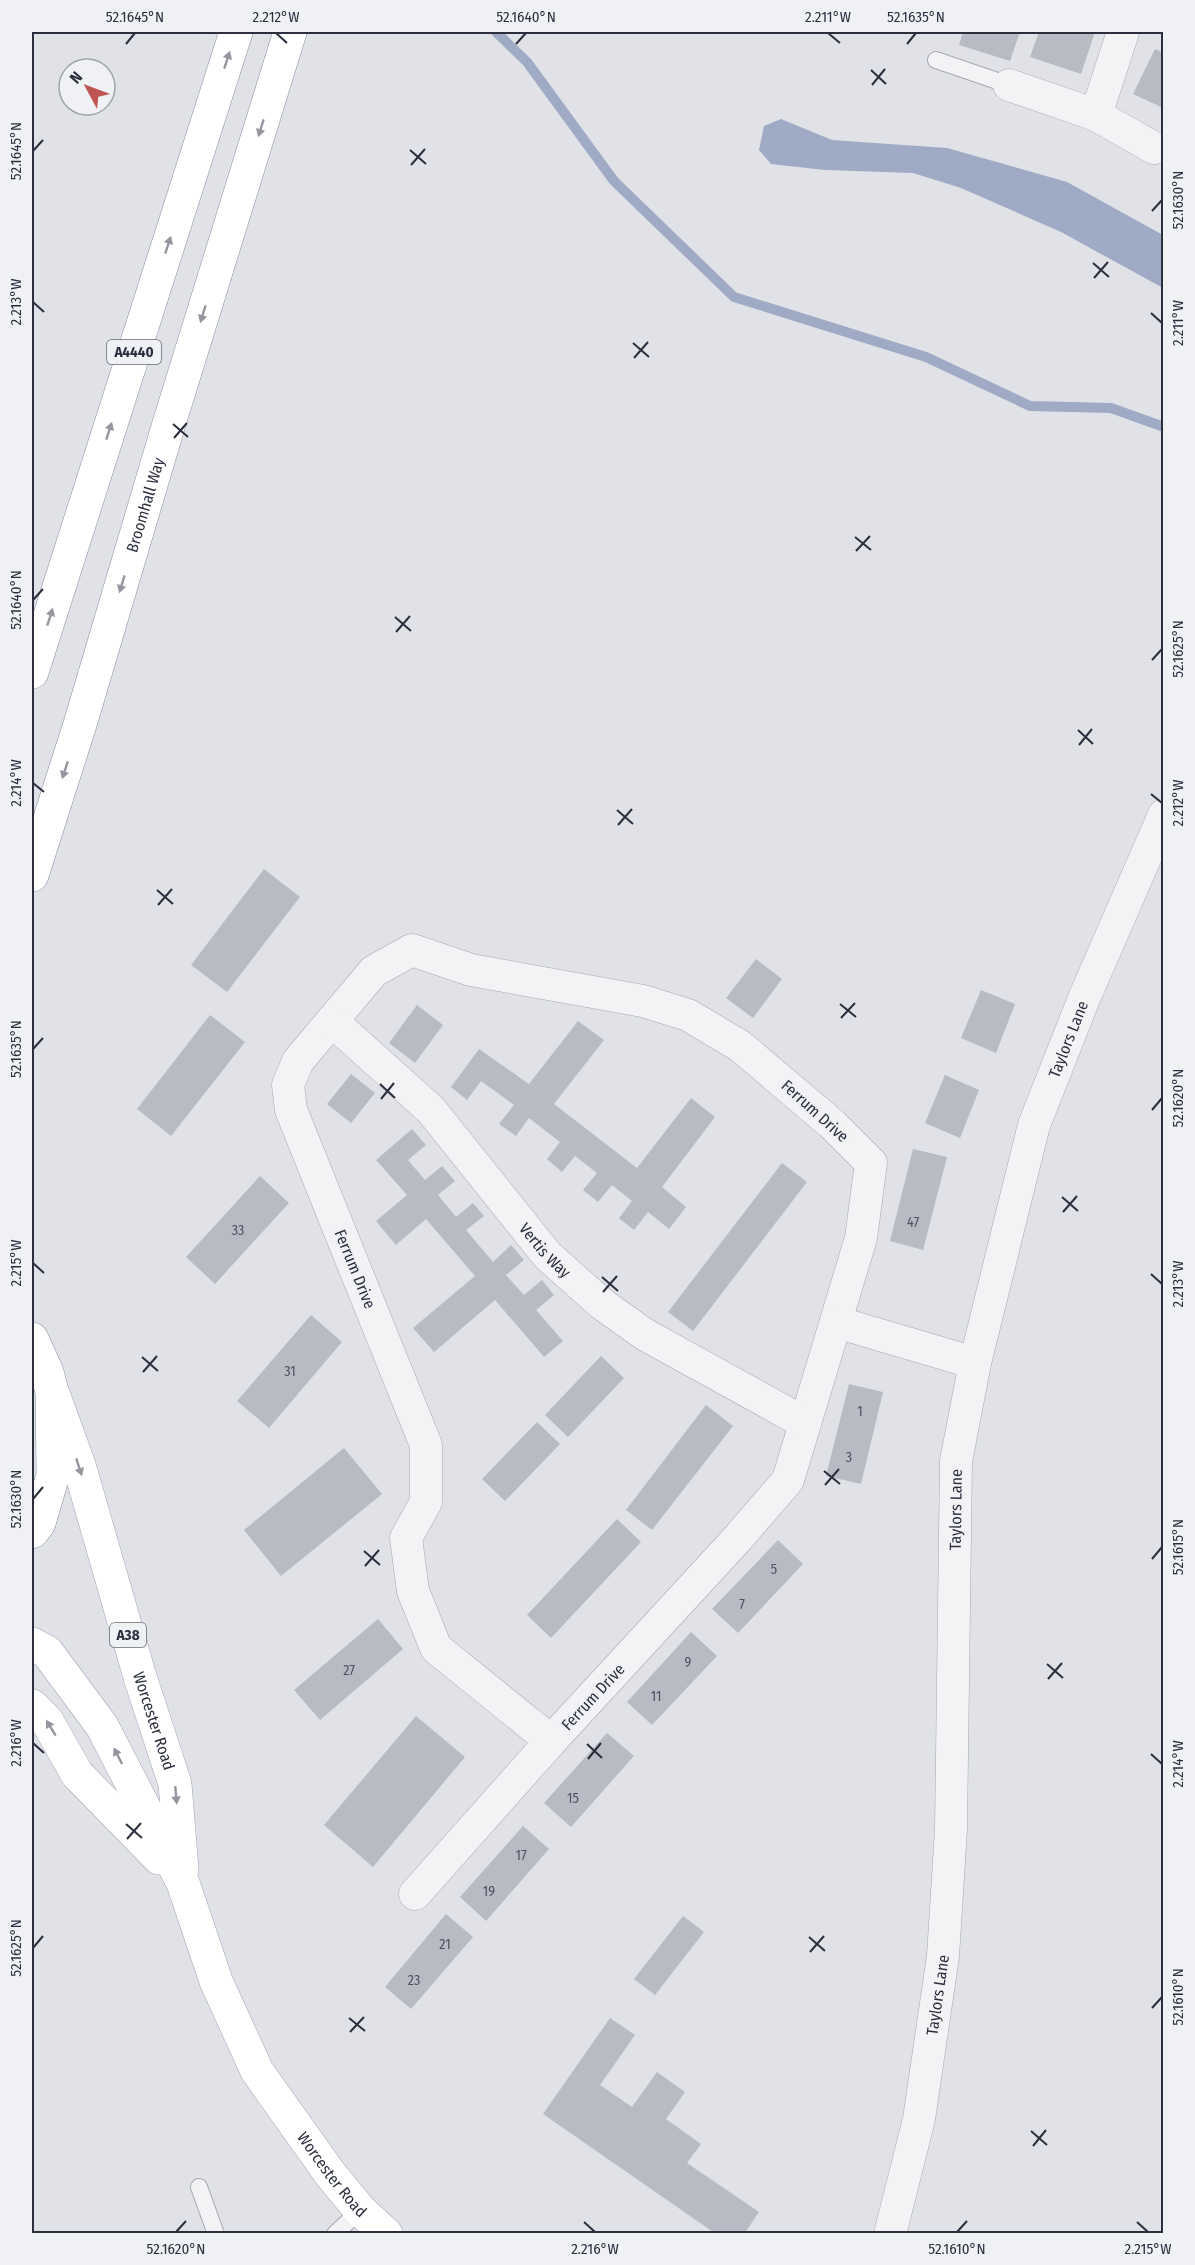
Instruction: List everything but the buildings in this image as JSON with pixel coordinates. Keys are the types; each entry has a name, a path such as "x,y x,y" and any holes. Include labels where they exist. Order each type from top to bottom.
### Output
{"main road":[{"name":"A4440","path":"32,672 236,32"},
{"name":"Broomhall Way","path":"32,875 290,32"},
{"path":"32,1339 47,1372 52,1392 53,1475 39,1523 32,1532"},
{"name":"Worcester Road","path":"52,1392 79,1465 140,1677 175,1784 183,1883"},
{"name":"Worcester Road","path":"32,1644 47,1652 102,1726 183,1883 216,1981 257,2071 331,2175 360,2210 386,2234"},
{"path":"32,1706 47,1721 77,1774 183,1883"}],"street":[{"path":"1096,115 1123,32"},
{"path":"1009,85 1096,115 1154,148"},
{"name":"Taylors Lane","path":"890,2234 919,2119 943,1956 951,1829 956,1461 975,1363 1034,1125 1084,996 1164,815"},
{"name":"Ferrum Drive","path":"412,950 471,970 643,1001 688,1015 740,1046 832,1124 871,1163 861,1238 788,1480 738,1538 551,1741 436,1648 413,1591 406,1538 426,1502 426,1445 291,1110 288,1085 298,1061 332,1021 374,971 412,950"},
{"name":"Vertis Way","path":"332,1021 431,1110 548,1256 602,1304 644,1335 805,1422"},
{"path":"836,1322 975,1363"},
{"path":"415,1894 551,1741"}],"lane":[{"path":"936,60 1009,85"},
{"path":"200,2187 216,2234"},
{"path":"335,2234 360,2210"}],"water":[{"path":"781,119 832,140 947,148 1067,182 1163,235 1163,288 1061,232 961,188 913,173 825,170 771,164 759,150 764,126"}],"waterway":[{"path":"496,32 527,62 614,181 734,297 926,357 1030,406 1111,408 1164,427"}]}
